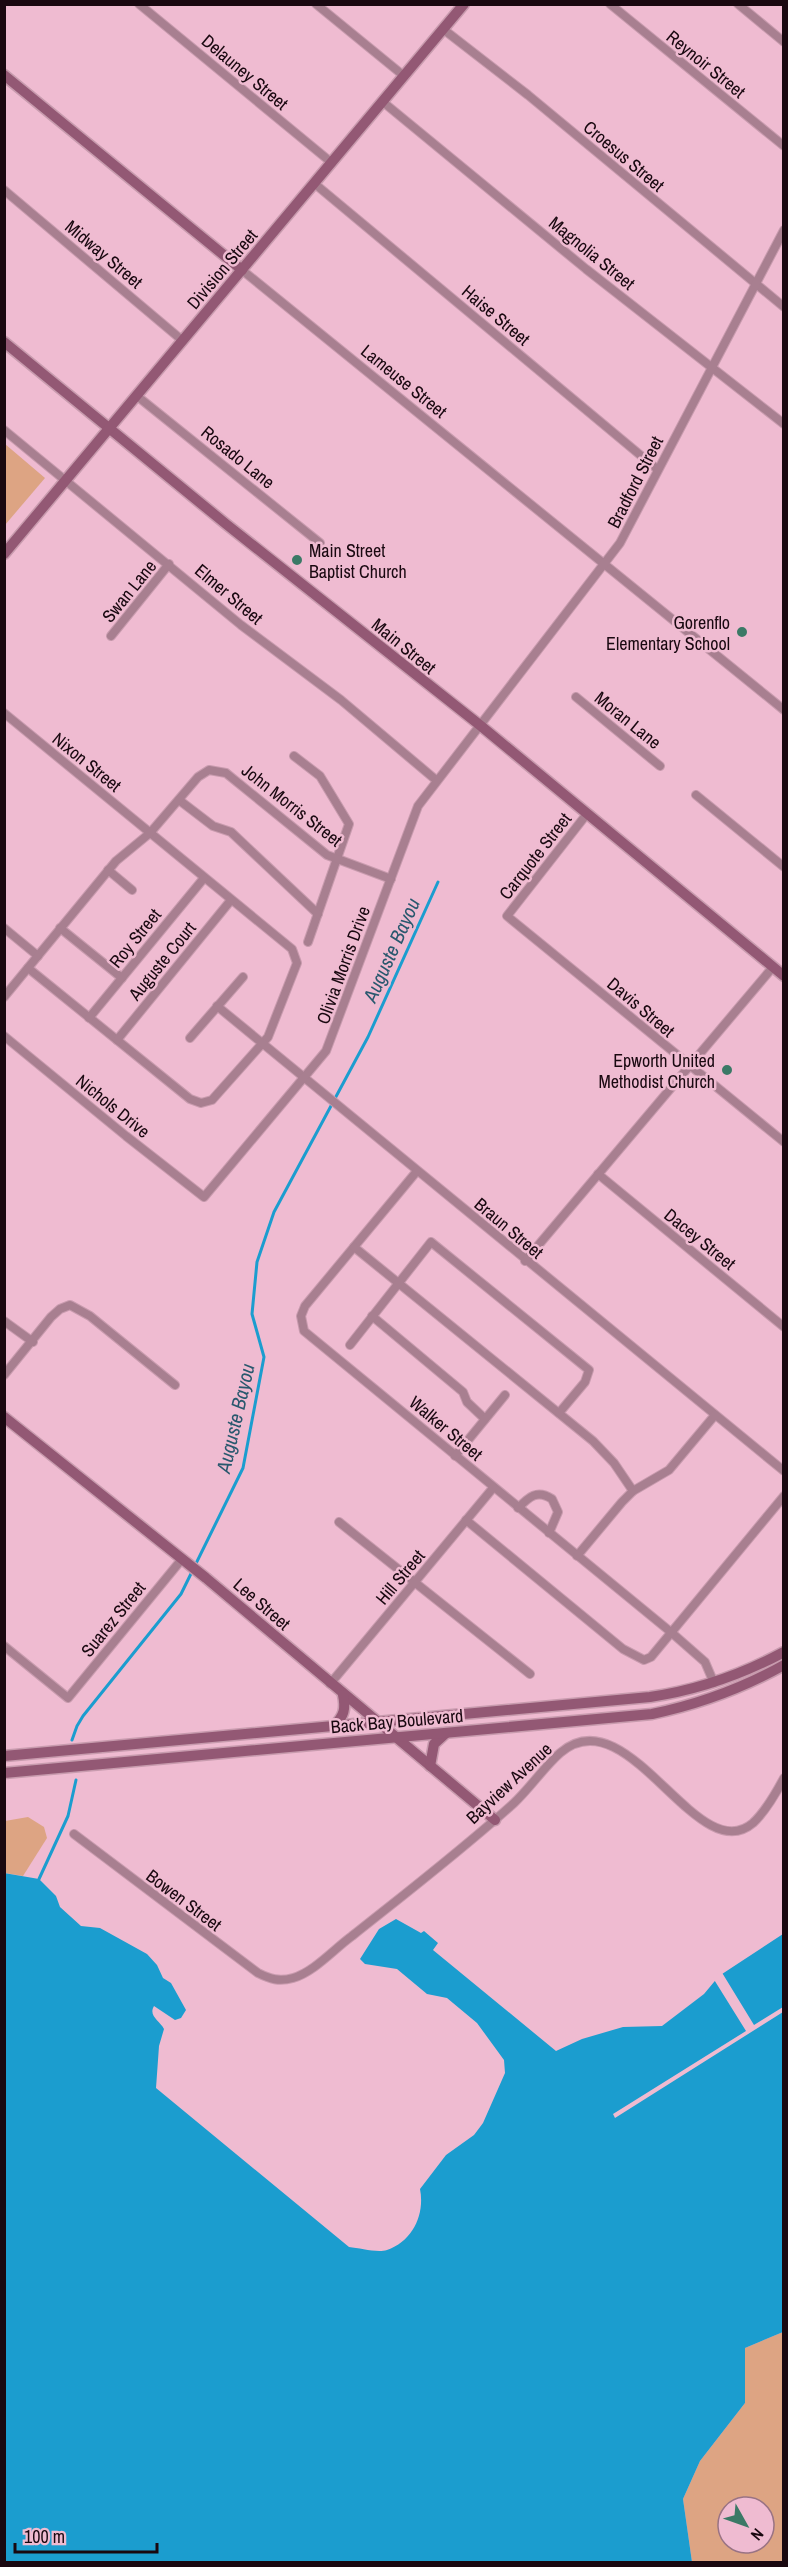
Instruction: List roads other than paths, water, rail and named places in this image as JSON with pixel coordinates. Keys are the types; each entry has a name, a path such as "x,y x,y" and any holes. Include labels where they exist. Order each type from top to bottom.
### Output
{"main road":[{"name":"Division Street","path":"4,554 464,4"},
{"name":"Lameuse Street","path":"4,75 242,270"},
{"name":"Main Street","path":"4,342 226,524 481,726 783,976"},
{"name":"Lee Street","path":"4,1417 206,1578 342,1695 495,1820"},
{"name":"Back Bay Boulevard","path":"4,1756 650,1697 684,1692 714,1683 783,1652"},
{"name":"Back Bay Boulevard","path":"4,1773 652,1714 680,1708 739,1689 783,1665"},
{"path":"334,1726 342,1717 345,1706 342,1695"},
{"path":"430,1766 434,1744 447,1733"}],"street":[{"name":"Delauney Street","path":"139,4 332,163"},
{"path":"316,4 404,76"},
{"name":"Reynoir Street","path":"610,4 783,146"},
{"path":"738,4 783,42"},
{"name":"Croesus Street","path":"443,29 528,95 783,308"},
{"name":"Magnolia Street","path":"383,102 783,424"},
{"name":"Haise Street","path":"315,184 657,469"},
{"name":"Midway Street","path":"4,190 183,341"},
{"name":"Bradford Street","path":"481,726 620,543 783,230"},
{"name":"Lameuse Street","path":"242,270 783,710"},
{"name":"Rosado Lane","path":"137,396 320,543"},
{"name":"Elmer Street","path":"4,430 277,653 341,700 436,780"},
{"name":"Swan Lane","path":"111,636 169,564"},
{"name":"Moran Lane","path":"576,697 660,766"},
{"name":"Nixon Street","path":"4,714 150,833"},
{"name":"Olivia Morris Drive","path":"204,1197 306,1078 330,1042 418,806 436,780 481,726"},
{"path":"294,756 320,776 348,819 349,829 336,859 308,942"},
{"name":"John Morris Street","path":"179,800 198,777 209,770 226,773 321,852 391,879"},
{"path":"696,795 783,867"},
{"path":"4,997 108,870 150,833 179,800 213,826 231,832 318,914"},
{"name":"Carquote Street","path":"507,916 586,815"},
{"path":"28,968 190,1099 201,1103 212,1100 262,1044 276,1022 296,968 296,957 292,949 150,833"},
{"path":"108,870 132,890"},
{"name":"Roy Street","path":"89,1018 204,878"},
{"name":"Auguste Court","path":"117,1040 231,900"},
{"name":"Davis Street","path":"507,916 783,1142"},
{"path":"4,928 38,956"},
{"path":"60,928 122,978"},
{"path":"525,1261 773,967"},
{"path":"190,1038 243,977"},
{"name":"Braun Street","path":"217,1006 783,1471"},
{"name":"Nichols Drive","path":"4,1036 204,1197"},
{"name":"Walker Street","path":"417,1171 304,1306 301,1316 304,1331 672,1633 705,1662 714,1683"},
{"name":"Dacey Street","path":"598,1174 783,1327"},
{"path":"350,1345 430,1242 589,1370 589,1376 559,1413"},
{"path":"354,1247 604,1451 633,1491"},
{"path":"4,1375 51,1317 64,1306 77,1308 90,1316 175,1385"},
{"path":"372,1316 463,1392 467,1402 485,1419"},
{"path":"4,1321 33,1342"},
{"path":"455,1456 505,1395"},
{"path":"577,1556 633,1491 669,1470 715,1415"},
{"name":"Hill Street","path":"330,1684 493,1488"},
{"path":"518,1508 533,1494 541,1494 552,1499 558,1512 549,1533"},
{"path":"466,1520 630,1653 648,1660 783,1496"},
{"path":"339,1522 530,1674"},
{"name":"Suarez Street","path":"4,1646 68,1698 184,1561"},
{"name":"Bayview Avenue","path":"281,1980 295,1978 311,1967 495,1820 561,1753 579,1742 599,1742 624,1752 685,1806 710,1825 725,1831 742,1829 753,1823 783,1778"},
{"name":"Bowen Street","path":"74,1834 258,1973 273,1980 281,1980"}],"water":[{"path":"4,1873 39,1879 56,1896 60,1907 81,1926 100,1928 147,1954 157,1965 163,1978 171,1983 186,2010 181,2018 175,2020 154,2006 153,2016 164,2029 159,2046 156,2088 349,2247 373,2251 383,2251 396,2246 410,2233 419,2217 420,2189 446,2155 474,2135 483,2123 505,2073 504,2060 477,2023 447,1998 427,1994 397,1969 365,1964 360,1959 379,1929 396,1919 421,1933 424,1931 438,1943 433,1950 556,2051 582,2039 623,2027 662,2026 704,1994 719,1976 783,1934 783,2332 745,2348 745,2403 700,2461 683,2499 692,2562 5,2562"}],"waterway":[{"name":"Auguste Bayou","path":"72,1740 83,1716 181,1594 243,1468 264,1357 252,1314 257,1262 274,1212 368,1037 438,882"},
{"name":"Auguste Bayou","path":"39,1879 68,1816 76,1780"}],"place":[{"name":"Main Street Baptist Church","path":"297,560"},
{"name":"Gorenflo Elementary School","path":"742,632"},
{"name":"Epworth United Methodist Church","path":"727,1070"}]}
